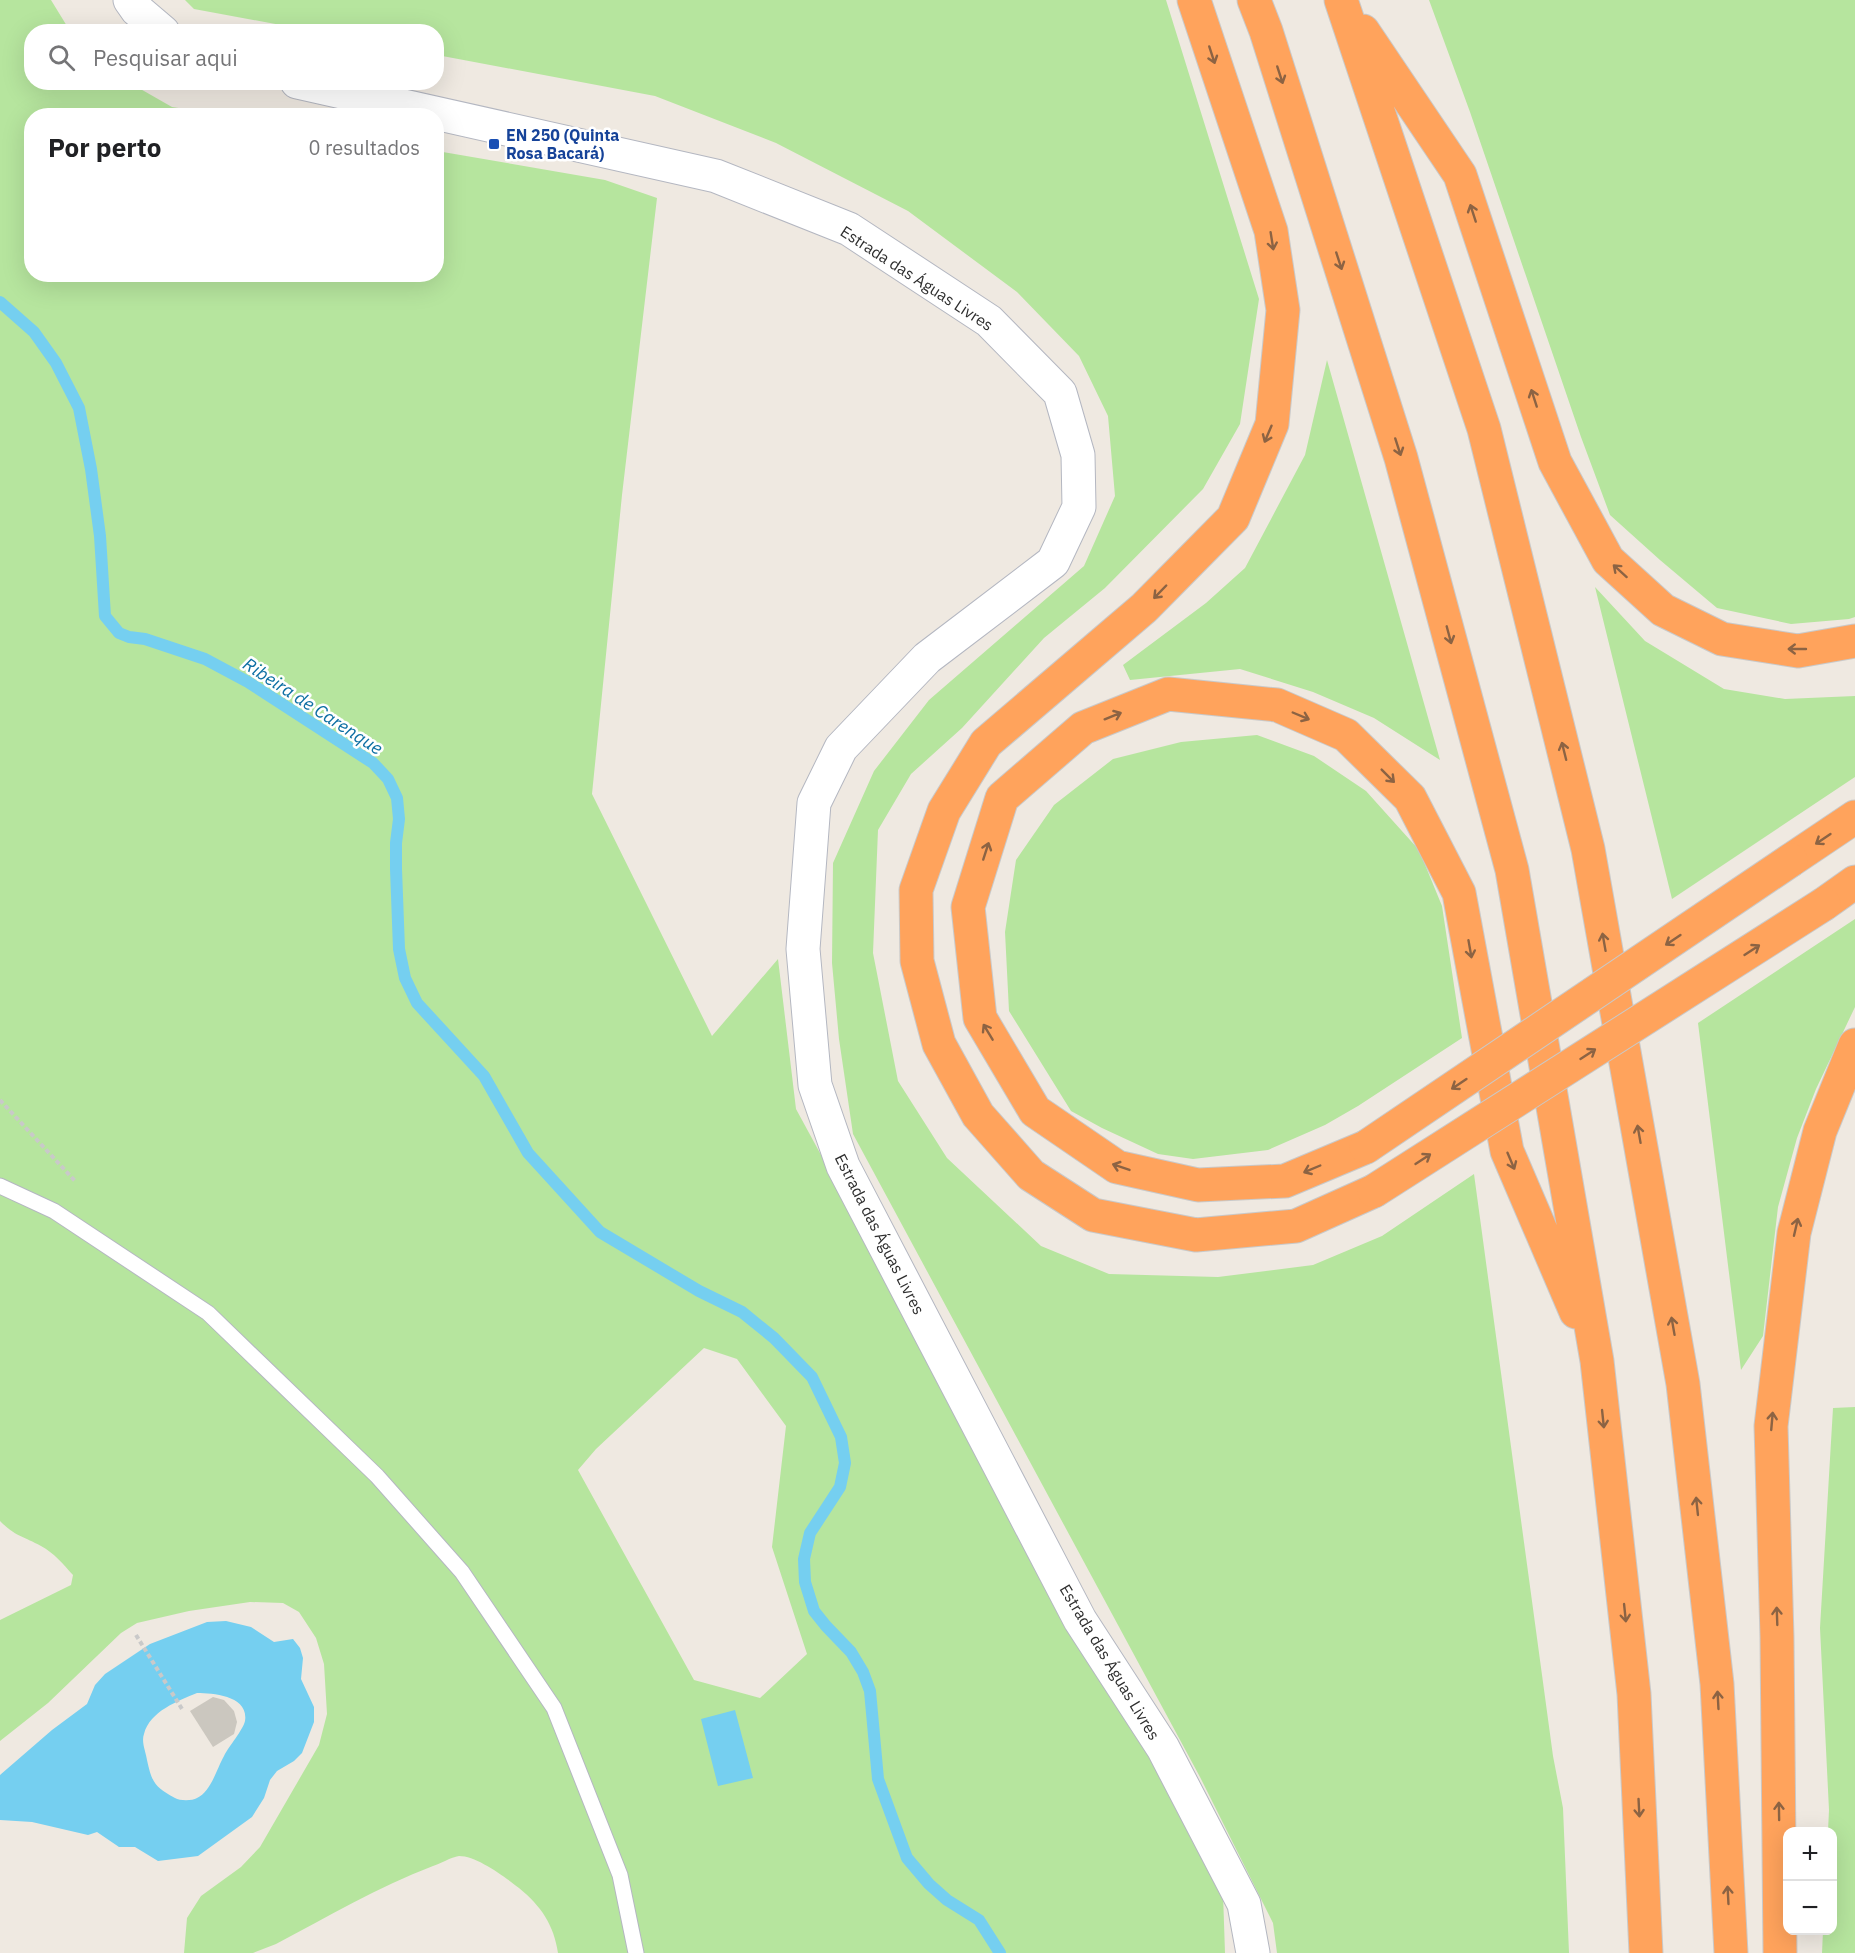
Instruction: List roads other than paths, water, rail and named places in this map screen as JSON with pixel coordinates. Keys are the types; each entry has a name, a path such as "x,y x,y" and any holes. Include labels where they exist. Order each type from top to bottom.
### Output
{"highway":[{"path":"1194,0 1271,231 1283,310 1272,424 1233,518 1144,608 986,743 944,811 916,890 917,961 939,1044 978,1115 1031,1174 1093,1215 1196,1235 1296,1226 1374,1191 1855,882"},
{"path":"1254,0 1273,53 1401,458 1512,870 1597,1361 1634,1694 1646,1953"},
{"path":"1342,0 1460,175 1555,462 1608,560 1663,610 1722,639 1798,651 1855,642"},
{"path":"1342,0 1484,429 1588,849 1683,1384 1717,1684 1731,1953"},
{"path":"1597,1361 1507,1151 1459,893 1410,798 1346,735 1277,705 1168,694 1083,728 1002,798 968,907 980,1018 1035,1111 1117,1167 1198,1185 1285,1181 1366,1147 1791,860 1855,817"},
{"path":"1780,1953 1778,1637 1771,1426 1794,1233 1820,1131 1855,1045"}],"main road":[{"path":"130,0 137,10 154,24"},
{"name":"Estrada das Águas Livres","path":"333,90 413,108"},
{"name":"Estrada das Águas Livres","path":"444,115 716,176 849,230 988,321 1060,393 1078,455 1079,507 1053,562 927,658 841,748 814,803 803,950 815,1085 843,1166 1080,1620 1162,1748 1244,1904 1253,1953"}],"lane":[{"path":"0,1186 54,1211 208,1313 377,1476 462,1572 554,1708 620,1875 636,1953"}],"water":[{"path":"226,1621 251,1627 274,1642 293,1639 300,1648 303,1658 301,1679 314,1707 314,1722 302,1753 294,1761 277,1771 270,1780 264,1798 252,1817 198,1856 158,1861 135,1847 119,1847 97,1832 88,1835 32,1822 0,1820 0,1775 52,1730 87,1704 95,1685 105,1674 150,1644 207,1622","holes":["197,1693 221,1695 236,1701 242,1706 245,1721 206,1791 195,1799 180,1800 155,1784 149,1768 143,1737 147,1726 158,1713"]},
{"path":"735,1710 753,1778 718,1786 701,1719"}],"waterway":[{"name":"Ribeira de Carenque","path":"0,302 34,332 56,363 79,408 91,469 100,536 105,616 119,633 205,659 248,682 373,763 388,779 397,798 399,819 396,843 399,949 405,978 417,1003 484,1076 528,1153 600,1232 699,1291 742,1312 774,1338 812,1377 841,1437 845,1463 840,1487 810,1533 804,1559 805,1582 814,1611 851,1652 863,1672 870,1691 878,1779 907,1858 929,1884 947,1900 979,1920 1000,1953"}],"place":[{"name":"EN 250 (Quinta Rosa Bacará)","path":"494,144"}]}
